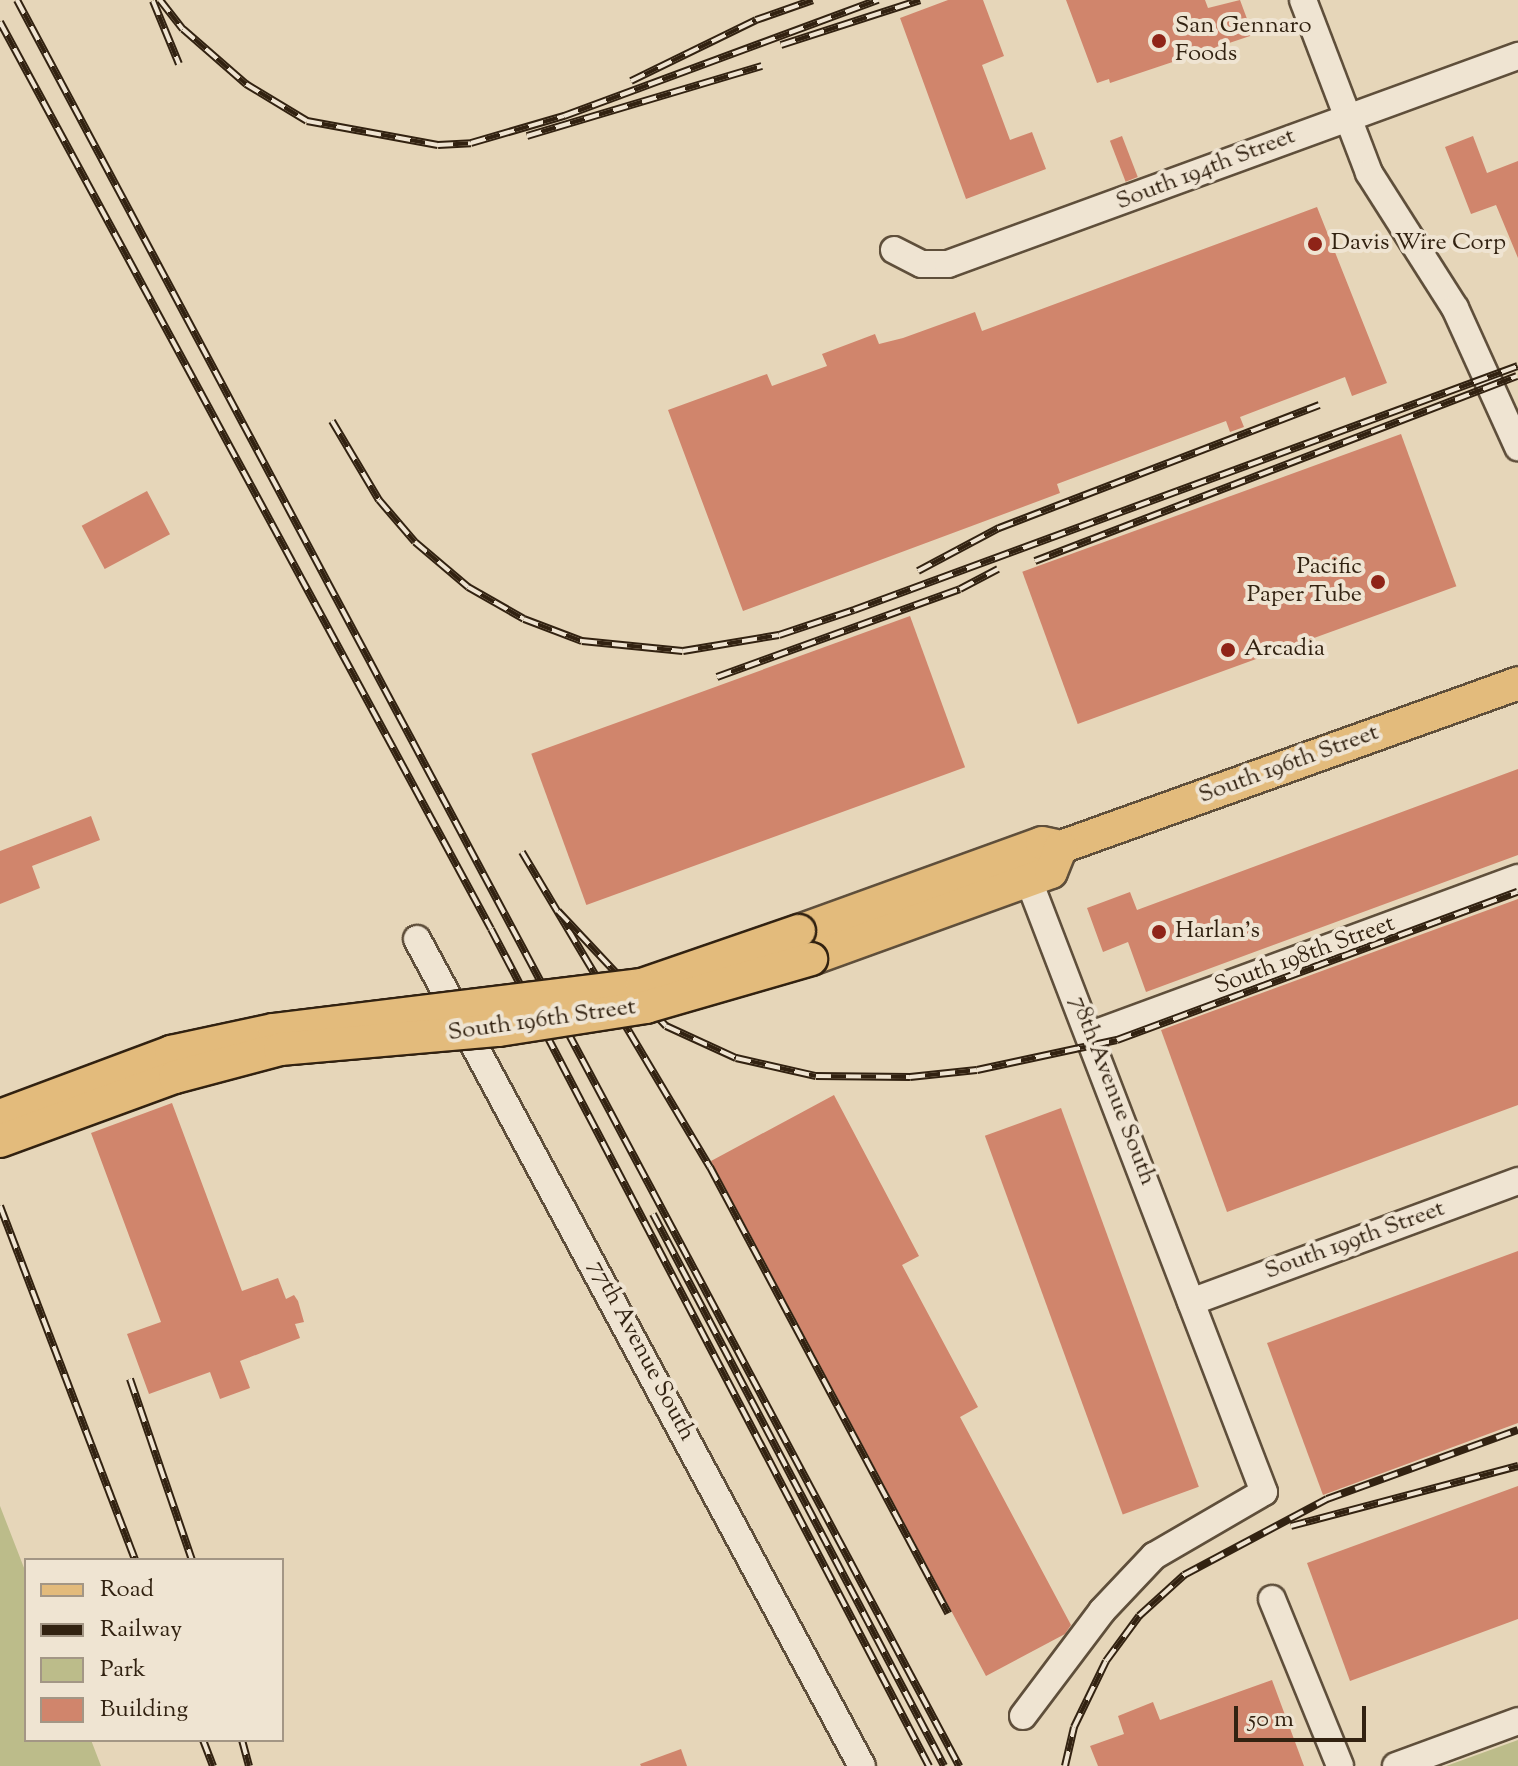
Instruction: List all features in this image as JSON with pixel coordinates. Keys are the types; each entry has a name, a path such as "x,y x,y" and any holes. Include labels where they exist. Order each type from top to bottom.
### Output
{"main road":[{"name":"South 196th Street","path":"0,1141 175,1077 280,1049 499,1030 646,1007 805,945 1042,843 1061,847 1518,683"},
{"name":"South 196th Street","path":"0,1116 171,1052 274,1030 642,985 805,945 1029,881 1051,872 1061,847"}],"street":[{"path":"1303,0 1346,118 1392,216 1455,308 1518,447"},
{"name":"South 194th Street","path":"894,250 922,264 948,264 1518,56"},
{"name":"South 198th Street","path":"1091,1035 1518,878"},
{"name":"78th Avenue South","path":"1023,1716 1102,1611 1154,1556 1264,1492 1091,1035 1029,881"},
{"name":"77th Avenue South","path":"417,939 862,1766"},
{"name":"South 199th Street","path":"1191,1302 1518,1181"},
{"path":"1272,1599 1340,1766"},
{"path":"1396,1766 1518,1721"}],"green space":[{"path":"0,1506 24,1568 24,1742 92,1742 101,1766 0,1766"},
{"path":"1518,1740 1518,1766 1446,1766"}],"building":[{"path":"948,0 983,0 1004,56 982,65 1010,140 1032,132 1046,169 966,199 900,18"},
{"name":"San Gennaro Foods","path":"1066,0 1205,0 1208,8 1240,0 1253,35 1110,83 1109,79 1097,83"},
{"path":"1122,136 1138,177 1126,182 1110,141"},
{"path":"1473,136 1487,173 1518,161 1518,258 1496,205 1471,214 1445,147"},
{"path":"1317,207 1387,383 1352,396 1345,377 1240,417 1244,427 1230,432 1226,421 1057,484 1060,493 743,611 668,410 767,374 772,386 827,366 822,354 875,334 879,344 975,312 982,331"},
{"path":"1401,434 1456,586 1078,724 1022,572"},
{"path":"147,491 170,534 105,569 82,526"},
{"path":"910,616 965,767 586,905 531,754"},
{"path":"1518,769 1518,855 1146,992 1128,942 1103,952 1087,908 1130,892 1137,910"},
{"path":"91,816 100,840 32,866 40,888 0,904 0,851"},
{"path":"1518,899 1518,1105 1227,1212 1161,1030"},
{"path":"834,1095 919,1256 902,1265 978,1407 960,1417 1071,1625 1065,1634 986,1676 711,1161"},
{"path":"172,1103 242,1291 278,1278 286,1299 294,1295 298,1301 304,1322 295,1324 300,1338 240,1361 250,1388 220,1399 210,1372 149,1394 127,1334 161,1322 91,1133"},
{"path":"1061,1108 1199,1487 1123,1514 985,1136"},
{"path":"1518,1251 1518,1423 1323,1495 1267,1343"},
{"path":"1518,1486 1518,1619 1350,1681 1307,1563"},
{"path":"1272,1680 1304,1766 1098,1766 1090,1746 1124,1734 1118,1716 1153,1702 1160,1720"},
{"path":"681,1749 687,1766 640,1764"}],"railway":[{"path":"17,0 959,1766"},
{"path":"160,0 183,29 246,84 307,121 438,145 471,143 564,116 878,0"},
{"path":"631,81 756,20 813,0"},
{"path":"781,45 920,0"},
{"path":"153,1 179,64"},
{"path":"0,22 491,929 929,1766"},
{"path":"527,136 762,66"},
{"path":"332,421 379,500 415,542 468,587 524,619 582,641 683,651 779,635 854,610 1518,366"},
{"path":"1035,561 1517,376"},
{"path":"918,571 999,528 1319,405"},
{"path":"717,677 960,589 998,569"},
{"path":"522,852 710,1167 948,1613"},
{"path":"558,911 666,1026 736,1058 816,1076 910,1077 977,1070 1117,1040 1518,892"},
{"path":"0,1206 134,1558"},
{"path":"653,1214 944,1766"},
{"path":"130,1379 191,1558"},
{"path":"1065,1766 1074,1727 1106,1661 1139,1616 1184,1575 1327,1499 1518,1430"},
{"path":"1291,1526 1518,1466"},
{"path":"204,1742 213,1766"},
{"path":"243,1742 249,1766"}],"place":[{"name":"San Gennaro Foods","path":"1159,41"},
{"name":"Davis Wire Corp","path":"1315,244"},
{"name":"Pacific Paper Tube","path":"1378,582"},
{"name":"Arcadia","path":"1228,650"},
{"name":"Harlan's","path":"1159,932"}]}
